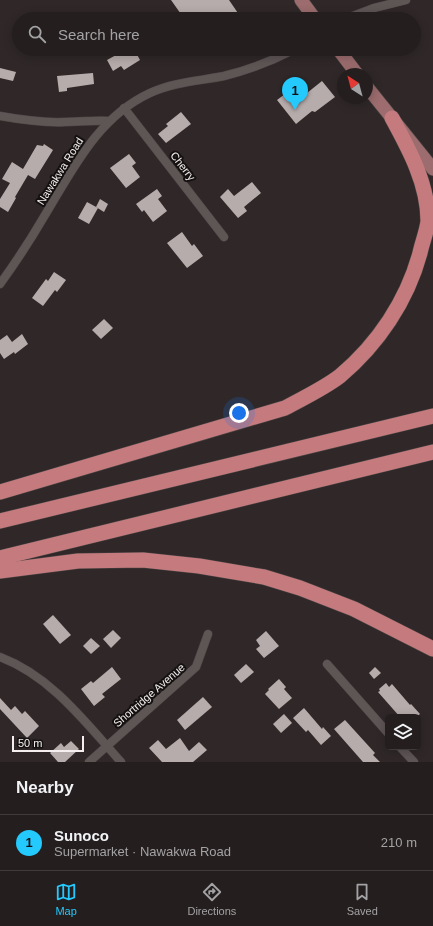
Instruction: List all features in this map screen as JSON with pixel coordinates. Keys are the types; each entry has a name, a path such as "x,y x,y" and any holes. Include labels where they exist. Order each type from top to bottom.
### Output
{"highway":[{"path":"0,492 246,421 285,408 316,392 339,376 360,357 373,344 397,308 408,287 417,265 428,221 425,196 417,169 406,143 392,118"},
{"path":"0,521 433,416"},
{"path":"0,558 433,452"},
{"path":"0,571 78,561 129,559 199,566 264,577 300,588 354,609 433,649"}],"main road":[{"path":"300,0 309,12"},
{"path":"343,56 352,68"},
{"path":"373,94 433,169"}],"street":[{"path":"363,12 406,0"},
{"name":"Nawakwa Road","path":"0,284 31,239 74,166 109,121 124,108 151,92 164,87 188,81 223,76 263,64 280,56"},
{"name":"Cherry","path":"124,108 224,237"},
{"path":"0,116 47,122 109,121"},
{"name":"Shortridge Avenue","path":"89,762 196,667 208,634"},
{"path":"0,657 21,666 46,684 82,719 121,762"},
{"path":"327,664 385,730"},
{"path":"403,750 414,762"}],"building":[{"path":"171,0 229,0 237,12 179,12"},
{"path":"114,56 138,56 140,60 124,70 121,66 113,71 107,60"},
{"path":"0,68 16,72 13,81 0,78"},
{"path":"93,73 94,84 67,88 67,91 59,92 57,76"},
{"path":"322,81 335,97 315,112 312,111 296,124 277,100 289,91 297,101"},
{"path":"181,112 191,124 166,143 158,134 168,126 166,124"},
{"path":"44,144 53,150 35,179 28,175 8,212 0,207 0,199 10,183 2,179 12,162 23,169 37,145 43,146"},
{"path":"129,154 136,163 132,166 140,177 126,188 110,168"},
{"path":"252,182 261,193 244,207 247,211 238,218 220,197 228,189 234,196"},
{"path":"157,189 162,196 158,199 167,211 153,222 144,210 142,212 136,204"},
{"path":"100,199 108,204 104,212 96,207"},
{"path":"87,202 98,208 89,224 78,218"},
{"path":"182,232 192,246 194,244 203,256 187,268 167,243"},
{"path":"54,272 66,280 57,292 55,290 43,306 32,298 46,279 48,281"},
{"path":"104,319 113,328 101,339 92,330"},
{"path":"22,334 28,344 15,354 14,352 4,359 0,353 0,340 7,335 12,342"},
{"path":"53,615 71,635 60,644 43,624"},
{"path":"113,630 121,638 111,648 103,639"},
{"path":"266,631 279,646 264,658 256,649 260,646 256,640"},
{"path":"91,638 100,646 91,654 83,646"},
{"path":"246,664 254,672 241,683 234,675"},
{"path":"112,667 121,679 102,694 105,697 94,706 81,689 91,681 93,683"},
{"path":"375,667 381,673 374,679 369,673"},
{"path":"279,679 286,687 284,689 292,698 279,709 265,694 269,690 268,689"},
{"path":"386,683 389,687 392,684 420,714 397,714 378,692 380,691 379,689"},
{"path":"203,697 212,707 185,730 177,720"},
{"path":"0,698 11,710 15,706 22,714 25,711 39,726 27,738 0,709"},
{"path":"304,708 322,729 323,727 331,736 321,745 308,730 306,732 293,718"},
{"path":"284,714 292,723 281,733 273,724"},
{"path":"345,720 375,753 373,755 380,762 363,762 334,729"},
{"path":"180,738 189,751 199,742 207,750 193,762 162,762 149,748 158,740 166,749"},
{"path":"71,741 79,749 65,762 58,762 50,753 61,743 64,747"}],"place":[{"name":"Sunoco","path":"295,110"}]}
